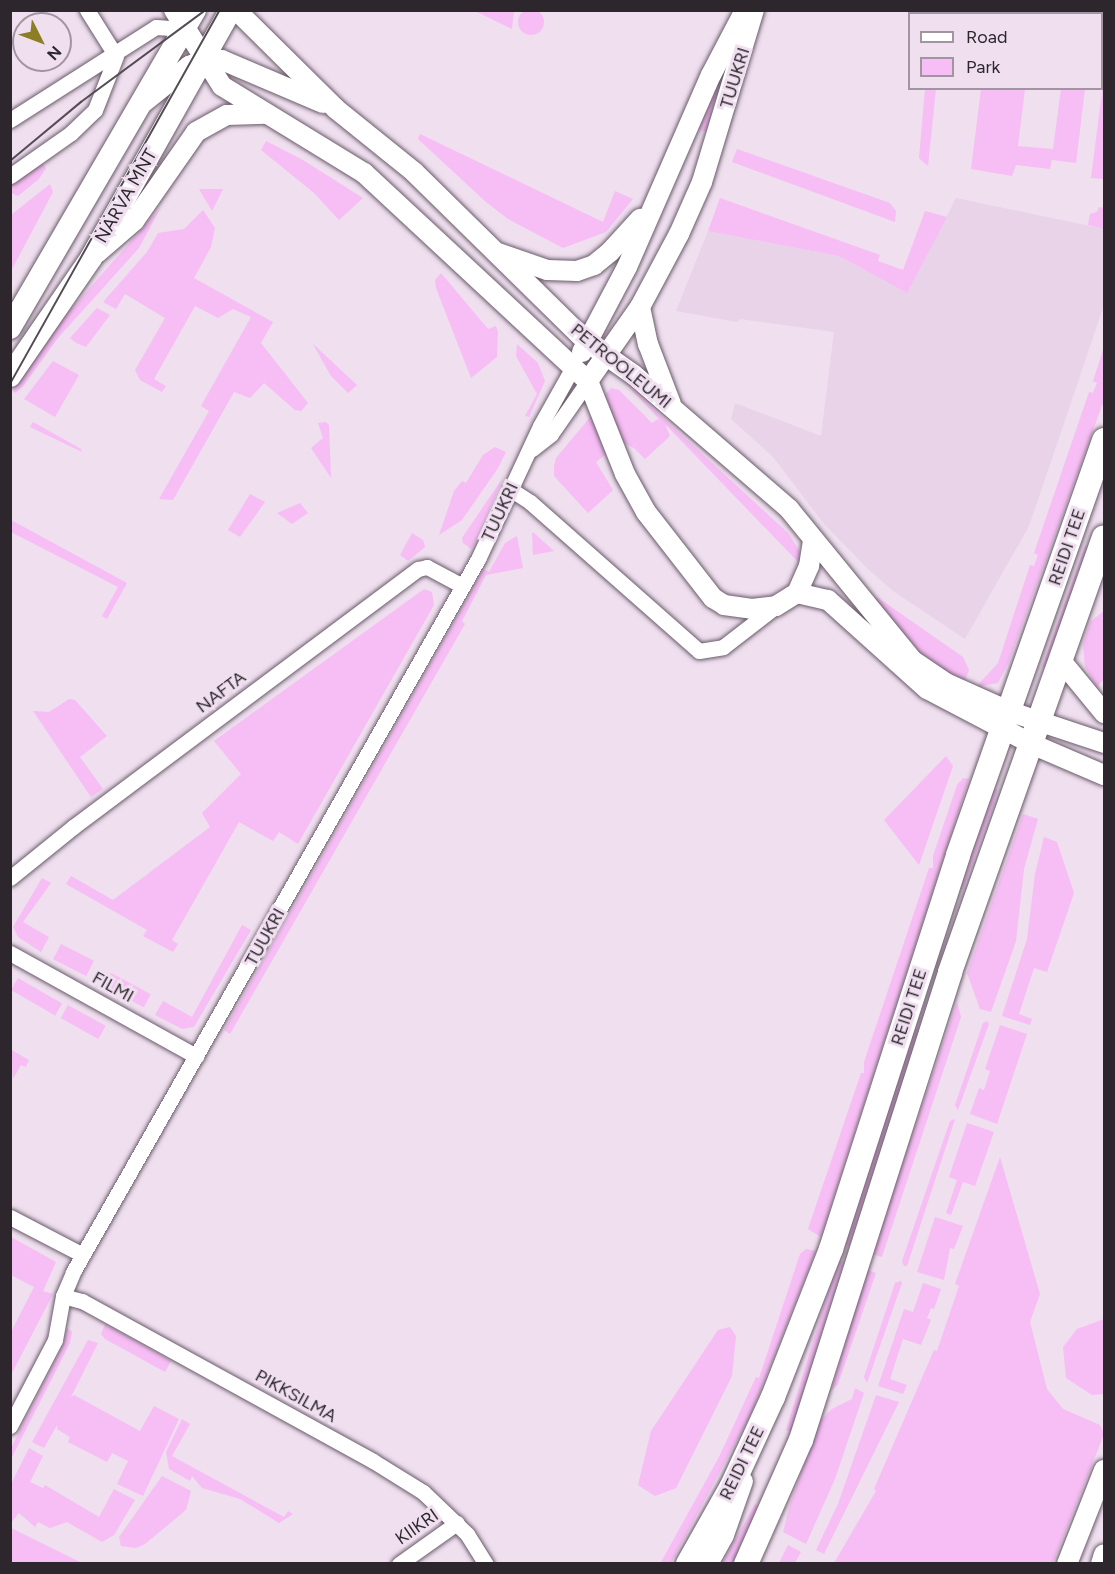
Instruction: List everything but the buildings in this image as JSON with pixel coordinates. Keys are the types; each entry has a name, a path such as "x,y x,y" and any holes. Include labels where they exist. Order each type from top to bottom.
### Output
{"main road":[{"name":"NARVA MNT","path":"10,376 91,258 234,10"},
{"name":"NARVA MNT","path":"10,328 141,105 184,17"},
{"name":"REIDI TEE","path":"688,1563 732,1486 773,1397 831,1249 1005,719 1104,440"},
{"name":"REIDI TEE","path":"746,1563 801,1440 950,972 1063,663 1104,538"}],"street":[{"path":"87,10 116,56"},
{"name":"PETROOLEUMI","path":"234,10 336,109 414,172 587,342 607,355 672,407 755,477 813,540 912,660 1005,719"},
{"name":"TUUKRI","path":"10,1426 55,1340 63,1296 83,1255 462,586 573,367 627,267 711,75 745,10"},
{"name":"TUUKRI","path":"530,451 551,434 640,307 702,182 754,10"},
{"path":"10,120 116,56 156,27 184,17"},
{"name":"PETROOLEUMI","path":"184,17 204,60 222,86 265,114 309,137 383,189 588,381"},
{"path":"10,176 70,133 95,110 116,56"},
{"path":"141,105 189,66 204,60 234,63 336,109"},
{"path":"91,258 134,221 196,132 227,116 265,114"},
{"path":"492,250 547,270 577,271 594,265 610,252 658,195"},
{"path":"640,307 648,344 672,407"},
{"path":"588,381 631,484 669,546 697,581 724,605 752,609 776,606"},
{"path":"510,489 530,502 699,651 723,647 776,606 797,593 809,566 813,540"},
{"name":"NAFTA","path":"10,878 82,820 418,569 427,567 462,586"},
{"path":"797,593 828,600 927,689 1037,734 1104,775"},
{"path":"1063,663 1104,713"},
{"path":"1037,734 1104,743"},
{"name":"FILMI","path":"10,952 196,1056"},
{"path":"10,1217 83,1255"},
{"name":"PIKKSILMA","path":"63,1296 82,1300 373,1461 423,1492 457,1523 486,1563"},
{"path":"708,1563 724,1535 773,1397"},
{"path":"1067,1563 1104,1470"},
{"name":"KIIKRI","path":"399,1563 457,1523"},
{"path":"1101,1563 1104,1554"}],"shaded area":[{"path":"956,198 1104,229 1104,305 1039,497 1028,528 965,639 893,591 868,569 825,525 773,457 731,419 735,403 821,436 834,332 740,319 737,322 676,311 708,231 839,256 907,293"}],"green space":[{"path":"531,9 540,13 544,22 540,31 531,35 522,31 518,22 522,13"},
{"path":"475,11 514,11 512,29"},
{"path":"724,68 729,70 706,132 697,129"},
{"path":"1104,76 1104,179 1091,178"},
{"path":"925,90 936,90 928,166 919,158"},
{"path":"981,90 1025,90 1018,146 1053,149 1061,90 1085,90 1076,163 1052,160 1050,169 1016,165 1012,176 971,169"},
{"path":"420,134 603,222 615,191 633,199 606,232 563,248 508,219 486,202 418,139"},
{"path":"266,141 303,160 363,198 339,220 314,193 261,150"},
{"path":"737,149 890,203 896,211 895,222 732,162"},
{"path":"41,162 46,168 39,179 18,196 11,193 10,185"},
{"path":"50,184 53,192 11,271 11,215"},
{"path":"199,189 223,189 212,211"},
{"path":"720,198 880,255 878,261 903,270 925,211 947,217 907,293 839,256 708,231"},
{"path":"161,207 139,248 58,338 24,385 16,393 13,391 37,348"},
{"path":"1099,207 1104,208 1104,229 1088,225 1090,214 1097,212"},
{"path":"203,210 215,228 211,247 194,278 273,322 261,343 308,403 301,411 295,410 264,383 250,398 234,392 173,500 159,499 209,411 201,406 251,317 233,309 218,318 195,306 154,379 166,386 162,392 140,380 135,370 165,318 125,294 116,309 103,302 147,252 158,233 184,229"},
{"path":"441,273 488,329 496,326 498,332 497,357 471,378 436,288 435,280"},
{"path":"97,308 110,315 86,347 76,343 70,338"},
{"path":"313,344 357,385 348,393 331,376"},
{"path":"517,344 538,363 545,381 529,417 525,416 537,394 516,356"},
{"path":"1104,347 1104,400 1008,664 998,683 976,687 998,663 1030,565 1034,566 1038,555 1034,553 1089,392 1093,393 1097,383 1093,381"},
{"path":"53,361 79,375 55,417 24,399"},
{"path":"619,377 788,533 799,550 801,565 665,424 670,436 645,459 634,448 622,442 604,396 611,388 619,390 652,423 658,419 661,421"},
{"path":"592,415 606,454 596,462 613,490 588,513 554,476 554,466 556,458"},
{"path":"33,422 81,449 82,452 30,427"},
{"path":"326,422 329,425 331,478 311,448 323,438 318,423"},
{"path":"495,447 506,452 498,468 462,520 439,535 454,491 462,481 466,483 483,455"},
{"path":"504,476 471,549 463,543 462,538"},
{"path":"250,494 265,502 240,537 228,530"},
{"path":"300,503 308,513 292,524 277,513"},
{"path":"11,520 127,583 107,619 102,616 118,587 11,532"},
{"path":"412,533 423,540 425,547 408,561 400,555"},
{"path":"532,533 534,533 554,551 533,555"},
{"path":"517,536 523,568 486,575 462,621 465,624 230,1034 224,1030 484,569 489,572 505,543"},
{"path":"1085,546 1090,548 1049,669 1042,667"},
{"path":"424,589 432,592 434,605 298,844 279,832 273,841 239,822 172,940 178,944 173,952 143,936 147,930 66,884 71,876 113,900 210,827 202,813 241,774 214,741"},
{"path":"877,597 963,657 969,670 964,684 927,663 874,600"},
{"path":"1104,611 1104,679 1097,687 1085,667 1083,644 1090,622"},
{"path":"69,699 75,700 107,736 80,757 103,789 91,797 33,711 49,712"},
{"path":"946,756 953,766 919,865 884,820"},
{"path":"963,778 969,779 821,1237 808,1229 861,1073 864,1073 864,1062 929,868 933,868 933,856 957,785"},
{"path":"993,788 998,790 993,807 963,889 959,889"},
{"path":"1023,814 1038,819 1024,869 1016,941 991,1012 980,1009 967,973"},
{"path":"1044,837 1057,842 1074,893 1047,972 1034,968 1019,1014 1032,1019 1030,1025 1002,1016 1027,939 1035,874"},
{"path":"42,878 51,883 23,922 49,937 41,952 18,937 13,927"},
{"path":"242,925 251,930 194,1027 182,1029 155,1015 163,1001 192,1017"},
{"path":"61,944 94,961 86,976 53,959"},
{"path":"111,973 151,994 144,1007 104,986"},
{"path":"18,978 62,1004 55,1016 11,990"},
{"path":"957,1002 961,1017 882,1257 872,1254"},
{"path":"68,1005 106,1026 98,1039 61,1018"},
{"path":"987,1021 989,1024 958,1110 955,1105 983,1023"},
{"path":"1000,1025 1027,1034 997,1124 970,1114 979,1088 984,1090 990,1071 985,1069"},
{"path":"913,1028 919,1029 912,1058 849,1246 843,1244"},
{"path":"10,1049 29,1060 26,1067 21,1065 13,1079"},
{"path":"955,1119 907,1266 904,1266 902,1261 950,1121"},
{"path":"967,1123 994,1132 975,1186 963,1182 951,1215 946,1213 957,1180 949,1177"},
{"path":"1000,1157 1040,1294 1030,1322 1047,1389 1063,1409 1100,1425 1104,1434 1053,1563 834,1563 876,1491 874,1489 934,1350 937,1351 959,1286 955,1284"},
{"path":"935,1217 963,1226 954,1249 950,1248 944,1280 917,1272"},
{"path":"11,1237 56,1262 43,1291 53,1294 11,1375 11,1332 34,1287 11,1275"},
{"path":"806,1249 816,1251 751,1414 671,1563 660,1564 719,1457 756,1377 759,1378 800,1254"},
{"path":"838,1260 844,1262 791,1432 786,1430"},
{"path":"867,1270 876,1273 838,1384 831,1391"},
{"path":"901,1281 867,1383 864,1377 895,1283"},
{"path":"923,1283 941,1289 934,1309 931,1308 927,1318 931,1320 921,1345 903,1339 890,1379 907,1385 903,1394 878,1386 904,1309 913,1312"},
{"path":"1104,1319 1104,1394 1092,1395 1066,1378 1063,1347 1077,1329"},
{"path":"105,1324 171,1361 165,1372 105,1339 101,1334"},
{"path":"730,1327 736,1336 732,1376 676,1488 655,1496 638,1485 651,1431 718,1330"},
{"path":"67,1328 72,1332 70,1343 11,1459 11,1448 63,1345"},
{"path":"88,1340 98,1343 71,1397 74,1395 140,1431 154,1406 179,1419 143,1496 117,1484 128,1461 112,1453 107,1462 68,1442 70,1437 57,1429 57,1425 44,1448 32,1442"},
{"path":"855,1388 864,1393 835,1479 806,1544 783,1532 790,1504 820,1421 832,1409 852,1399"},
{"path":"876,1395 899,1402 824,1554 816,1550 838,1504"},
{"path":"182,1419 190,1424 172,1456 284,1517 288,1511 293,1514 279,1523 240,1499 202,1488 192,1476 190,1481 169,1469 166,1452"},
{"path":"29,1448 43,1456 30,1482 43,1488 45,1485 99,1517 114,1489 135,1500 114,1535 102,1542 67,1522 50,1528 38,1522 35,1527 19,1513 11,1523 11,1484"},
{"path":"162,1476 191,1491 186,1510 145,1544 136,1548 121,1546 119,1537"},
{"path":"755,1504 760,1507 733,1563 722,1564"},
{"path":"11,1528 82,1563 11,1563"},
{"path":"788,1545 801,1552 795,1563 779,1563"}],"tram line":[{"path":"10,161 81,102 206,10"},
{"path":"10,384 220,10"}]}
